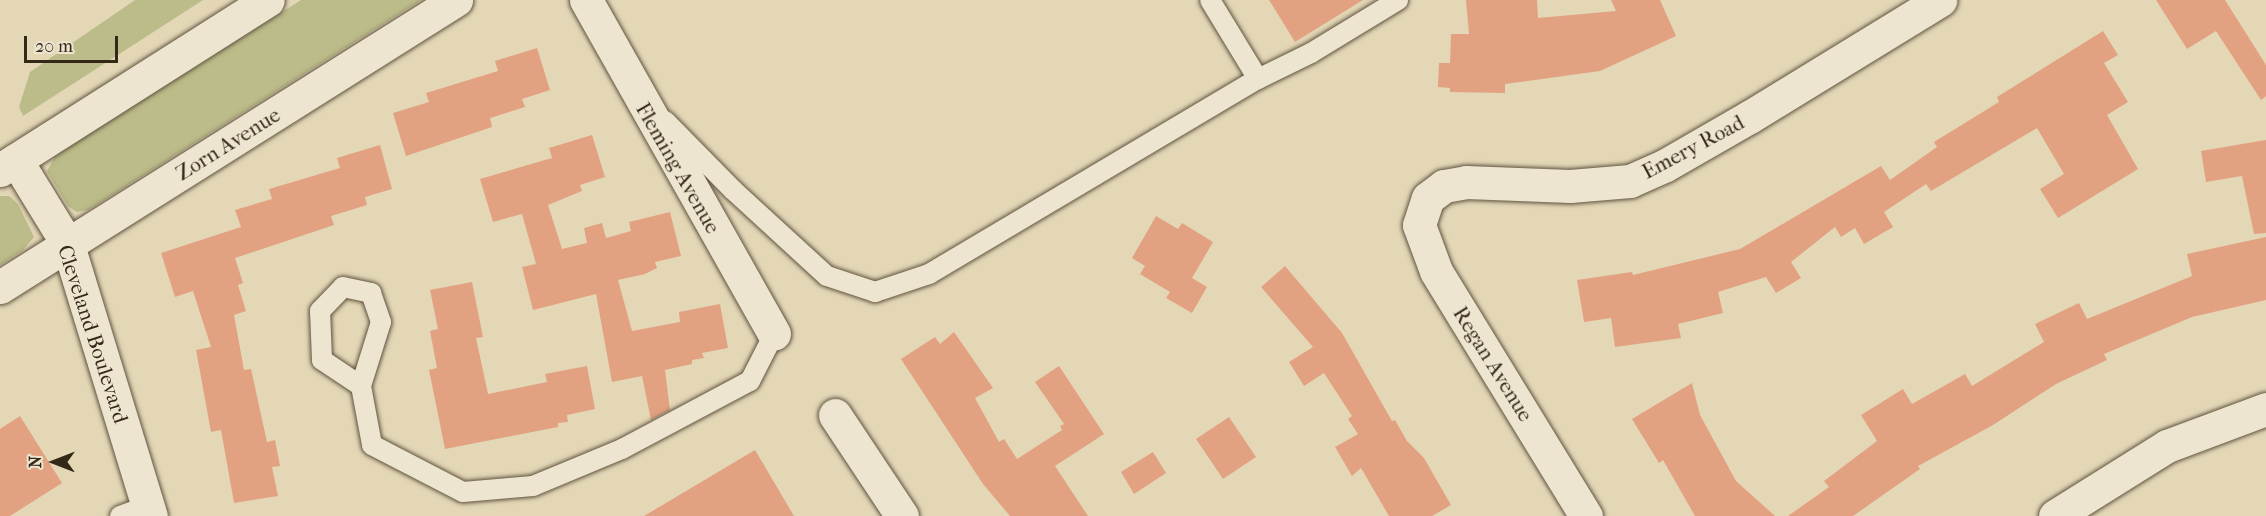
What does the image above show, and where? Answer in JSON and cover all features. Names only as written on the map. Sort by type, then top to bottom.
[{"type":"street","points":[[8,165],[268,0]]},
{"type":"street","name":"Zorn Avenue","points":[[0,287],[456,0]]},
{"type":"street","name":"Fleming Avenue","points":[[585,0],[631,87],[774,334]]},
{"type":"street","name":"Emery Road","points":[[1423,206],[1444,186],[1466,182],[1570,186],[1630,181],[1664,166],[1742,121],[1940,0]]},
{"type":"street","name":"Cleveland Boulevard","points":[[8,165],[68,245],[139,513]]},
{"type":"street","name":"Regan Avenue","points":[[1423,206],[1419,225],[1423,243],[1436,271],[1586,516]]},
{"type":"street","points":[[2055,516],[2167,446],[2266,409]]},
{"type":"street","points":[[835,415],[902,516]]},
{"type":"lane","points":[[1210,0],[1258,79]]},
{"type":"lane","points":[[631,87],[733,190],[827,276],[875,292],[929,274],[1258,79],[1311,53],[1398,0]]},
{"type":"lane","points":[[361,386],[322,360],[320,311],[343,287],[371,293],[381,322],[361,386],[372,445],[464,492],[533,486],[622,449],[750,381],[774,334]]},
{"type":"green space","points":[[135,0],[203,0],[23,116],[19,107],[30,72]]},
{"type":"green space","points":[[301,0],[421,0],[88,210],[77,212],[68,206],[47,171],[57,153]]},
{"type":"green space","points":[[0,196],[9,196],[18,204],[34,237],[23,250],[0,265]]},
{"type":"building","points":[[1269,0],[1363,0],[1295,42]]},
{"type":"building","points":[[1466,0],[1537,0],[1538,18],[1616,11],[1611,0],[1660,0],[1676,36],[1600,71],[1505,84],[1505,93],[1450,92],[1450,88],[1438,87],[1439,63],[1450,63],[1451,34],[1469,34]]},
{"type":"building","points":[[2156,0],[2225,0],[2266,65],[2266,96],[2261,100],[2216,31],[2187,49]]},
{"type":"building","points":[[2103,31],[2118,55],[2104,63],[2128,102],[2107,115],[2138,169],[2058,218],[2040,189],[2064,174],[2037,128],[1931,191],[1926,184],[1884,212],[1893,227],[1864,244],[1855,228],[1841,237],[1835,227],[1791,262],[1801,278],[1776,293],[1766,277],[1718,292],[1723,313],[1678,324],[1681,338],[1615,347],[1611,318],[1584,322],[1577,280],[1632,272],[1633,275],[1740,249],[1881,166],[1890,180],[1937,147],[1934,142],[1999,102],[1997,97]]},
{"type":"building","points":[[537,48],[550,90],[522,99],[525,107],[490,118],[492,127],[406,156],[393,113],[429,102],[426,93],[498,71],[495,61]]},
{"type":"building","points":[[592,135],[605,177],[580,185],[582,191],[548,205],[562,249],[587,243],[584,228],[602,223],[606,238],[631,231],[629,222],[670,212],[681,256],[655,262],[657,268],[645,274],[618,280],[632,331],[680,322],[679,312],[720,304],[728,348],[702,353],[704,358],[692,360],[692,364],[665,370],[670,410],[651,420],[642,376],[612,382],[596,294],[533,310],[522,267],[536,264],[522,214],[493,222],[480,179],[552,158],[549,148]]},
{"type":"building","points":[[2266,140],[2266,233],[2254,234],[2242,176],[2206,182],[2201,151]]},
{"type":"building","points":[[380,145],[392,189],[365,197],[367,205],[331,216],[334,225],[235,258],[243,283],[238,285],[246,311],[234,315],[244,370],[251,369],[267,442],[275,440],[280,466],[272,467],[278,496],[234,503],[221,430],[211,432],[196,350],[211,347],[193,291],[175,297],[161,253],[241,227],[235,210],[272,199],[269,189],[340,168],[337,158]]},
{"type":"building","points":[[1156,216],[1178,229],[1182,223],[1213,242],[1192,278],[1207,287],[1192,313],[1166,298],[1170,292],[1140,274],[1145,266],[1132,258]]},
{"type":"building","points":[[2266,237],[2266,300],[2192,317],[2104,354],[2107,360],[2056,384],[1993,425],[1918,466],[1920,469],[1853,516],[1788,516],[1829,487],[1824,481],[1877,441],[1861,415],[1903,389],[1912,404],[1965,374],[1972,386],[2044,342],[2035,324],[2079,303],[2087,319],[2192,276],[2187,254]]},
{"type":"building","points":[[1285,266],[1342,333],[1392,421],[1395,420],[1407,441],[1424,458],[1451,505],[1432,516],[1389,516],[1361,468],[1352,476],[1335,447],[1358,434],[1348,419],[1352,416],[1324,373],[1304,386],[1289,362],[1313,347],[1261,287]]},
{"type":"building","points":[[472,282],[483,337],[476,338],[488,394],[547,382],[545,374],[587,366],[595,409],[567,415],[568,422],[558,423],[558,427],[445,449],[429,370],[437,368],[430,331],[438,329],[430,290]]},
{"type":"building","points":[[954,332],[993,388],[975,398],[999,442],[1004,439],[1017,459],[1062,430],[1060,426],[1064,424],[1035,382],[1059,366],[1104,434],[1055,466],[1088,516],[1010,516],[983,484],[901,359],[935,337],[940,344]]},
{"type":"building","points":[[1692,383],[1700,415],[1736,481],[1775,516],[1695,516],[1663,460],[1659,463],[1632,419]]},
{"type":"building","points":[[20,416],[62,483],[10,516],[0,516],[0,429]]},
{"type":"building","points":[[1229,417],[1256,457],[1223,479],[1196,439]]},
{"type":"building","points":[[755,450],[794,516],[644,516]]},
{"type":"building","points":[[1153,452],[1166,473],[1134,494],[1121,472]]}]
